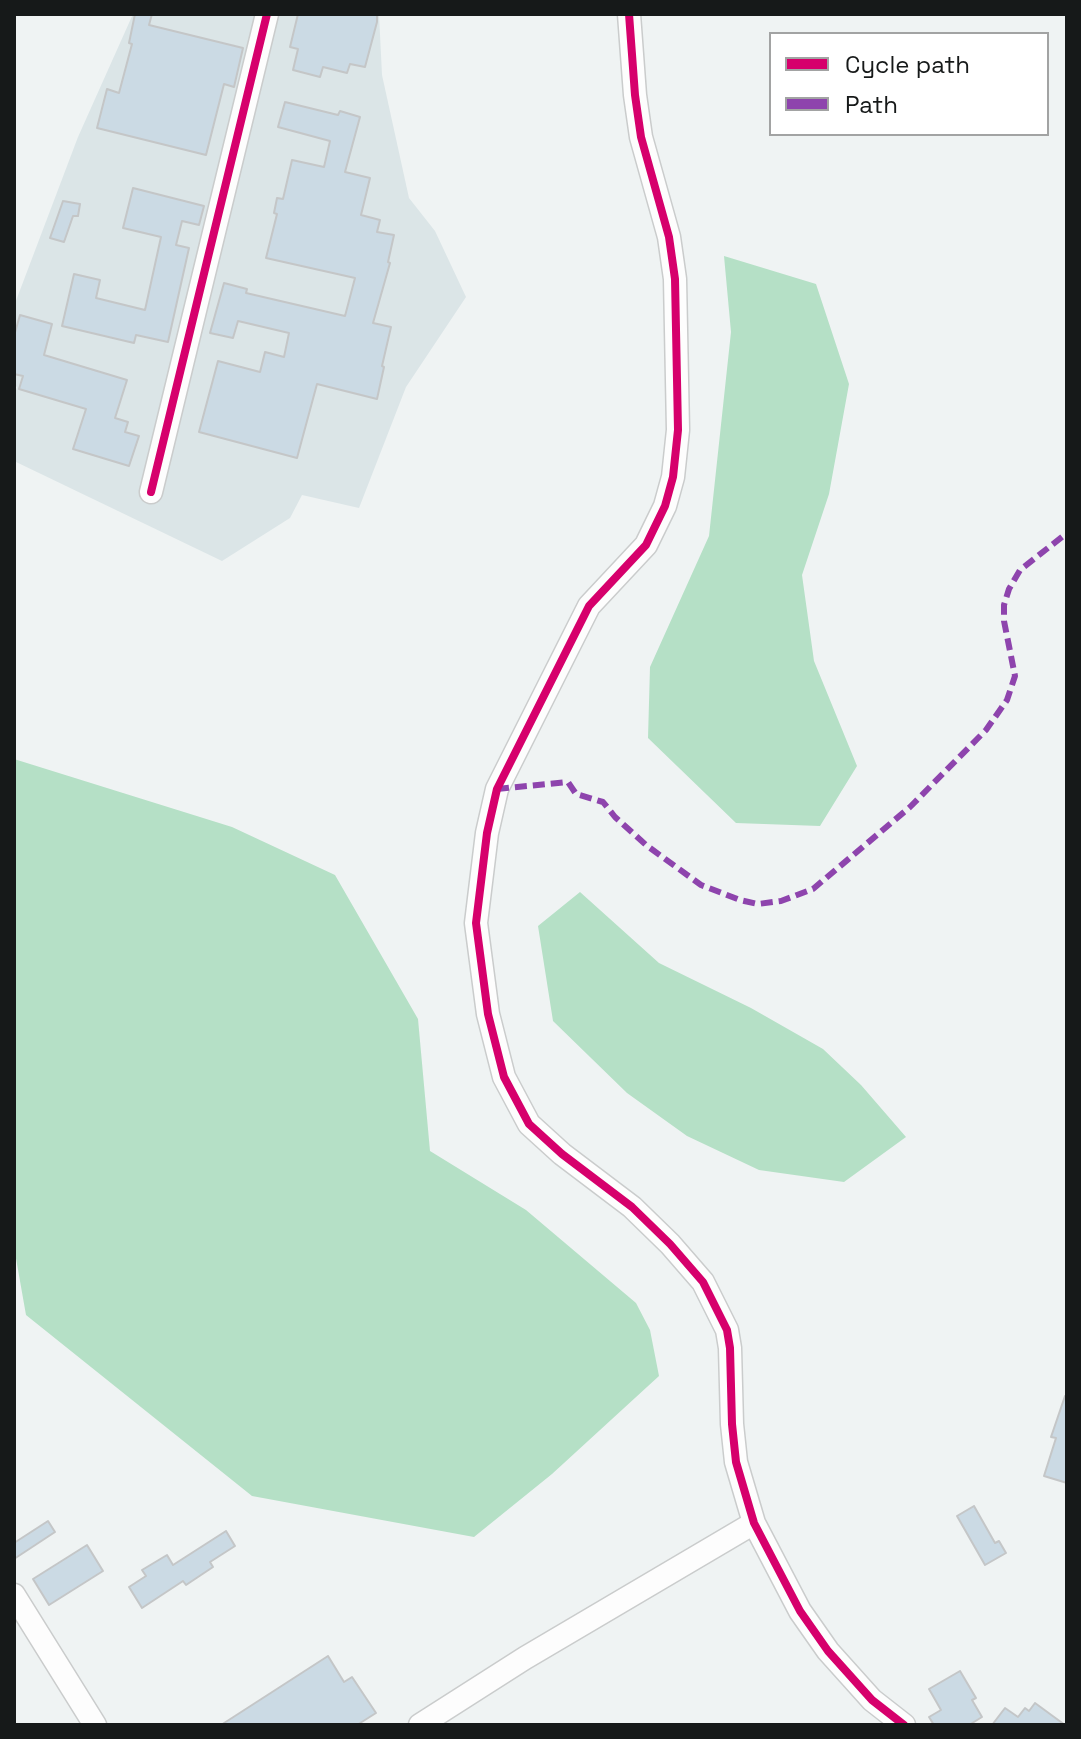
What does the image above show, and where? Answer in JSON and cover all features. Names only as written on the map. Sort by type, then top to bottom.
[{"type":"street","points":[[151,492],[267,14]]},
{"type":"street","points":[[629,14],[641,137],[669,237],[675,279],[678,430],[673,477],[665,506],[646,545],[589,606],[497,789],[487,833],[476,923],[488,1014],[504,1077],[529,1124],[562,1154],[632,1207],[703,1282],[727,1330],[736,1462],[754,1523],[800,1611],[828,1651],[872,1700],[904,1725]]},
{"type":"street","points":[[420,1725],[525,1658],[754,1523]]},
{"type":"street","points":[[14,1595],[95,1725]]},
{"type":"shaded area","points":[[133,14],[379,14],[382,75],[409,198],[435,231],[466,297],[406,387],[359,508],[302,495],[290,518],[222,561],[14,461],[14,396],[17,387],[14,385],[14,306],[78,137]]},
{"type":"green space","points":[[724,256],[816,284],[849,384],[829,494],[802,575],[814,661],[857,766],[820,826],[736,823],[648,738],[650,667],[709,536],[731,332]]},
{"type":"green space","points":[[14,759],[232,827],[335,875],[418,1019],[430,1151],[526,1210],[636,1303],[650,1330],[659,1376],[552,1474],[474,1537],[252,1496],[26,1315],[14,1247]]},
{"type":"green space","points":[[580,892],[659,963],[751,1008],[823,1049],[861,1085],[906,1137],[844,1182],[759,1170],[687,1136],[627,1093],[553,1021],[538,926]]},
{"type":"building","points":[[135,14],[152,14],[149,25],[243,48],[234,87],[224,84],[206,155],[97,128],[107,89],[119,93],[132,44],[129,43]]},
{"type":"building","points":[[298,14],[377,14],[365,67],[350,64],[347,73],[323,67],[320,77],[293,70],[298,49],[290,47]]},
{"type":"building","points":[[285,102],[360,117],[345,172],[370,178],[361,215],[380,220],[377,232],[394,235],[390,263],[373,323],[391,327],[377,399],[317,384],[297,458],[199,432],[218,361],[260,372],[265,352],[284,357],[289,333],[238,321],[233,338],[210,333],[224,283],[247,289],[246,293],[345,316],[355,278],[266,258],[277,214],[274,213],[277,198],[283,199],[292,160],[324,167],[330,141],[278,127]]},
{"type":"building","points":[[133,188],[204,206],[199,225],[182,221],[176,245],[189,248],[168,342],[136,335],[134,343],[62,326],[74,274],[100,280],[96,298],[145,310],[161,237],[123,228]]},
{"type":"building","points":[[63,201],[80,204],[78,216],[73,216],[64,242],[50,238]]},
{"type":"building","points":[[20,315],[52,324],[44,355],[127,380],[115,418],[128,422],[125,432],[139,436],[129,466],[73,449],[86,409],[19,389],[23,376],[14,374],[14,336]]},
{"type":"building","points":[[1065,1396],[1067,1483],[1044,1476],[1056,1438],[1051,1437]]},
{"type":"building","points":[[974,1506],[995,1543],[999,1541],[1006,1553],[985,1565],[957,1516]]},
{"type":"building","points":[[48,1521],[55,1532],[14,1559],[14,1543]]},
{"type":"building","points":[[226,1531],[235,1546],[210,1562],[213,1567],[186,1585],[183,1581],[142,1608],[129,1587],[146,1576],[142,1570],[167,1555],[173,1565]]},
{"type":"building","points":[[87,1545],[103,1571],[49,1605],[33,1579]]},
{"type":"building","points":[[328,1656],[344,1682],[352,1677],[376,1713],[357,1725],[221,1725]]},
{"type":"building","points":[[960,1671],[976,1698],[972,1700],[982,1717],[969,1725],[934,1725],[929,1717],[941,1710],[929,1689]]},
{"type":"building","points":[[1035,1703],[1065,1725],[992,1725],[1005,1708],[1018,1717],[1025,1708],[1029,1711]]},
{"type":"marked path","points":[[497,789],[568,782],[576,794],[603,802],[646,845],[701,885],[740,900],[758,904],[781,901],[813,889],[910,807],[986,730],[1007,700],[1015,676],[1004,621],[1004,605],[1009,589],[1020,570],[1067,533]]},
{"type":"cycle path","points":[[151,492],[267,14]]},
{"type":"cycle path","points":[[629,14],[641,137],[669,237],[675,279],[678,430],[673,477],[665,506],[646,545],[589,606],[497,789],[487,833],[476,923],[488,1014],[504,1077],[529,1124],[562,1154],[632,1207],[703,1282],[727,1330],[736,1462],[754,1523],[800,1611],[828,1651],[872,1700],[904,1725]]}]
